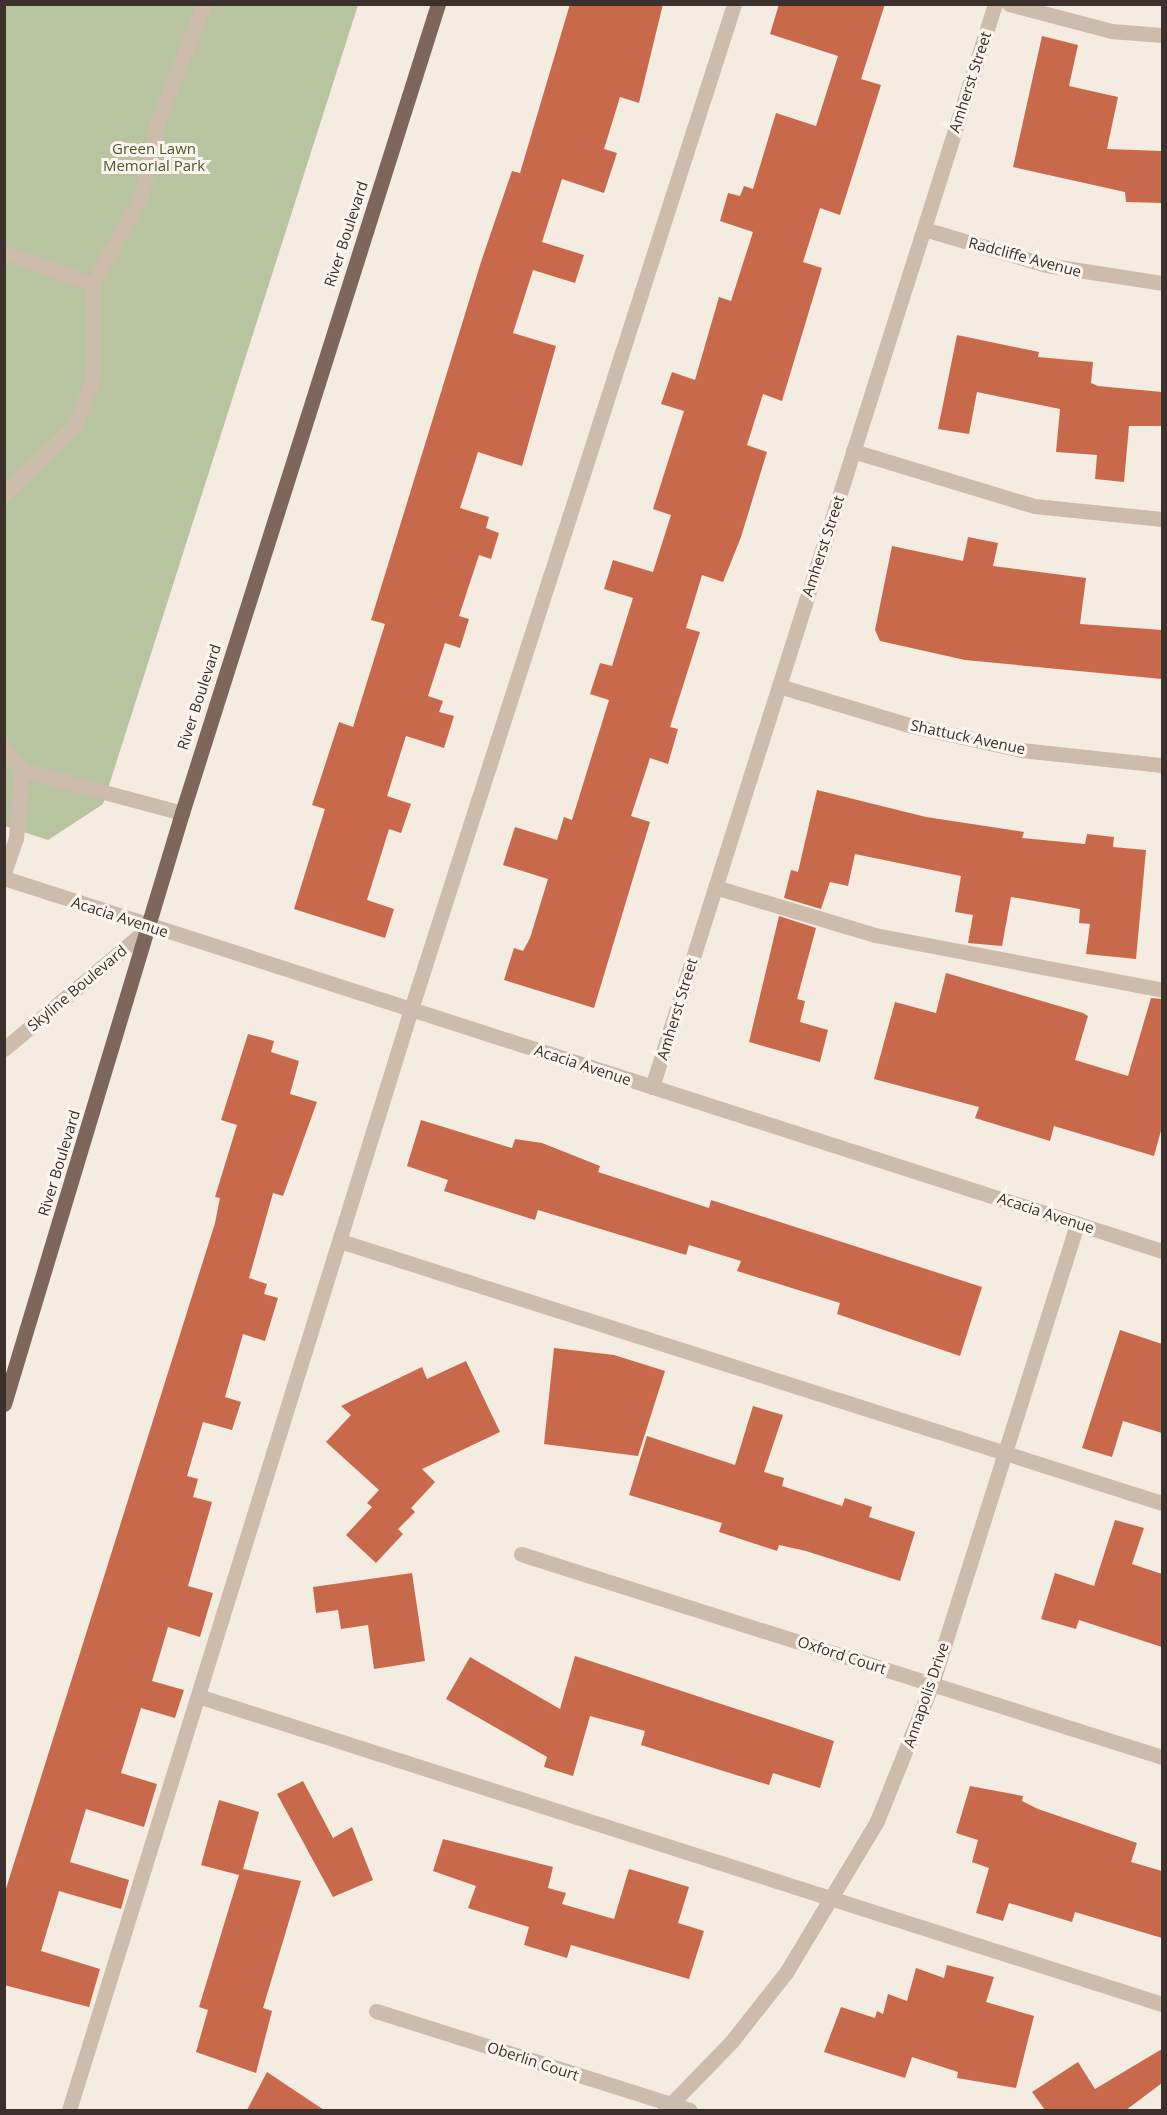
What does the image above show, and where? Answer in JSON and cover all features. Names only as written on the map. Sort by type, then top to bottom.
[{"type":"main road","name":"River Boulevard","points":[[4,1404],[150,927],[182,813],[438,4]]},
{"type":"street","points":[[4,494],[75,425],[93,379],[93,284],[141,196],[158,121],[204,4]]},
{"type":"street","points":[[69,2110],[411,1009],[734,4]]},
{"type":"street","name":"Amherst Street","points":[[652,1087],[995,4]]},
{"type":"street","points":[[1009,4],[1111,31],[1162,35]]},
{"type":"street","name":"Radcliffe Avenue","points":[[924,229],[1046,265],[1162,283]]},
{"type":"street","points":[[4,252],[93,284]]},
{"type":"street","points":[[853,451],[1034,506],[1162,519]]},
{"type":"street","name":"Shattuck Avenue","points":[[779,686],[912,726],[1021,750],[1162,765]]},
{"type":"street","points":[[4,748],[22,770],[182,813]]},
{"type":"street","points":[[4,873],[16,838],[22,770]]},
{"type":"street","name":"Acacia Avenue","points":[[4,878],[150,927],[1162,1251]]},
{"type":"street","points":[[715,887],[875,935],[1162,990]]},
{"type":"street","name":"Skyline Boulevard","points":[[4,1049],[150,927]]},
{"type":"street","name":"Annapolis Drive","points":[[668,2108],[732,2041],[835,1898],[877,1821],[932,1684],[1077,1223]]},
{"type":"street","points":[[340,1241],[1162,1503]]},
{"type":"street","name":"Oxford Court","points":[[521,1554],[1162,1756]]},
{"type":"street","points":[[198,1696],[1162,2004]]},
{"type":"street","name":"Oberlin Court","points":[[376,2011],[668,2108],[690,2110]]},
{"type":"green space","name":"Green Lawn Memorial Park","points":[[5,5],[358,5],[103,804],[48,840],[5,826]]},
{"type":"building","points":[[570,4],[663,4],[639,103],[620,97],[604,149],[617,153],[604,193],[562,179],[542,242],[584,255],[575,283],[533,270],[513,333],[556,346],[522,466],[478,452],[460,508],[489,517],[486,528],[499,533],[491,559],[479,555],[459,616],[469,619],[460,648],[445,643],[428,696],[443,701],[439,712],[454,716],[444,748],[406,736],[387,796],[411,804],[401,833],[389,829],[367,900],[394,909],[385,938],[294,909],[325,809],[312,805],[339,722],[353,727],[385,624],[371,620],[481,262],[512,171],[520,173]]},
{"type":"building","points":[[779,4],[885,4],[861,79],[881,85],[840,215],[820,208],[803,262],[822,268],[782,401],[763,394],[747,445],[767,452],[741,537],[723,582],[702,575],[686,628],[700,632],[670,727],[678,729],[668,764],[650,758],[631,816],[650,822],[594,1008],[504,980],[514,948],[523,951],[530,938],[548,879],[503,865],[515,827],[557,840],[564,817],[572,820],[609,700],[590,694],[600,663],[612,666],[633,598],[604,589],[613,560],[653,572],[671,515],[653,509],[684,411],[661,404],[672,372],[695,380],[719,297],[731,301],[753,232],[720,221],[728,193],[740,196],[744,186],[753,189],[776,113],[816,126],[838,56],[770,34]]},
{"type":"building","points":[[1042,36],[1078,45],[1069,86],[1118,97],[1107,149],[1162,151],[1162,203],[1126,202],[1125,192],[1013,167]]},
{"type":"building","points":[[957,335],[1039,352],[1038,357],[1093,362],[1091,383],[1098,386],[1162,392],[1162,426],[1129,426],[1124,482],[1095,479],[1097,455],[1056,452],[1060,409],[977,392],[969,434],[938,429]]},
{"type":"building","points":[[968,537],[998,543],[993,566],[1086,578],[1080,624],[1162,630],[1162,679],[965,660],[880,641],[875,630],[892,546],[963,561]]},
{"type":"building","points":[[817,790],[926,817],[1024,832],[1022,838],[1085,844],[1087,834],[1114,837],[1113,847],[1146,850],[1136,959],[1086,954],[1090,924],[1079,923],[1080,909],[1011,897],[1002,946],[968,943],[973,915],[955,912],[961,876],[855,854],[848,886],[830,882],[821,909],[784,898],[791,870],[798,872]]},
{"type":"building","points":[[779,916],[816,928],[797,999],[805,1001],[800,1022],[828,1030],[820,1062],[749,1042]]},
{"type":"building","points":[[946,973],[1083,1013],[1088,1016],[1075,1060],[1128,1076],[1151,998],[1162,999],[1162,1127],[1154,1156],[1054,1126],[1050,1141],[975,1118],[979,1107],[874,1079],[895,1002],[936,1013]]},
{"type":"building","points":[[248,1034],[274,1041],[271,1052],[299,1061],[290,1094],[317,1102],[283,1196],[273,1193],[249,1278],[267,1284],[264,1294],[278,1298],[265,1341],[243,1334],[225,1397],[241,1402],[232,1430],[203,1422],[187,1476],[198,1479],[193,1497],[212,1502],[188,1586],[213,1593],[200,1637],[168,1627],[152,1681],[184,1690],[175,1718],[141,1708],[121,1773],[157,1784],[144,1827],[86,1809],[70,1862],[129,1880],[121,1909],[59,1891],[41,1951],[100,1969],[89,2007],[4,1985],[4,1895],[215,1223],[220,1198],[215,1197],[237,1125],[221,1120]]},
{"type":"building","points":[[421,1120],[512,1148],[515,1139],[542,1143],[600,1166],[598,1172],[709,1208],[711,1200],[982,1287],[960,1356],[837,1314],[840,1303],[737,1271],[741,1261],[689,1245],[686,1255],[538,1210],[535,1220],[444,1191],[448,1180],[407,1166]]},
{"type":"building","points":[[1120,1330],[1162,1344],[1162,1433],[1123,1421],[1112,1457],[1082,1448]]},
{"type":"building","points":[[554,1348],[614,1355],[665,1371],[638,1456],[544,1444]]},
{"type":"building","points":[[466,1361],[500,1432],[422,1469],[435,1482],[411,1508],[415,1512],[398,1529],[403,1534],[376,1563],[346,1535],[372,1507],[367,1503],[379,1490],[326,1442],[351,1415],[341,1406],[422,1367],[427,1379]]},
{"type":"building","points":[[753,1406],[783,1415],[764,1472],[784,1478],[782,1486],[842,1506],[845,1498],[872,1507],[869,1517],[915,1532],[900,1581],[806,1551],[779,1545],[777,1551],[719,1532],[722,1523],[629,1495],[647,1436],[735,1465]]},
{"type":"building","points":[[1115,1520],[1144,1528],[1132,1564],[1162,1574],[1162,1647],[1079,1620],[1076,1629],[1041,1619],[1055,1573],[1094,1586]]},
{"type":"building","points":[[412,1573],[425,1661],[374,1669],[368,1625],[341,1629],[338,1610],[316,1613],[313,1587]]},
{"type":"building","points":[[575,1656],[834,1741],[820,1788],[773,1773],[769,1785],[733,1774],[641,1745],[645,1731],[590,1716],[573,1776],[544,1767],[547,1757],[446,1699],[470,1657],[560,1709]]},
{"type":"building","points":[[303,1781],[333,1838],[352,1827],[373,1880],[333,1897],[277,1794]]},
{"type":"building","points":[[970,1786],[1023,1796],[1022,1801],[1038,1809],[1137,1843],[1131,1862],[1162,1871],[1162,1938],[1075,1912],[1072,1922],[1009,1903],[1003,1921],[976,1913],[989,1868],[972,1862],[978,1840],[956,1833]]},
{"type":"building","points":[[219,1800],[259,1812],[243,1869],[301,1881],[263,2008],[272,2011],[256,2073],[196,2052],[208,2010],[199,2007],[239,1875],[201,1865]]},
{"type":"building","points":[[443,1839],[553,1867],[548,1888],[566,1893],[562,1904],[614,1919],[629,1869],[689,1887],[678,1923],[704,1931],[689,1979],[571,1945],[567,1958],[524,1945],[529,1927],[468,1908],[476,1886],[433,1871]]},
{"type":"building","points":[[947,1965],[994,1977],[986,2002],[1034,2016],[1016,2088],[957,2078],[958,2072],[912,2057],[905,2078],[824,2052],[841,2007],[875,2018],[877,2011],[883,2014],[888,1994],[907,2001],[916,1968],[944,1978]]},
{"type":"building","points":[[1162,2049],[1162,2083],[1126,2110],[1045,2110],[1032,2092],[1078,2062],[1095,2089]]},
{"type":"building","points":[[267,2072],[324,2110],[247,2110]]}]
